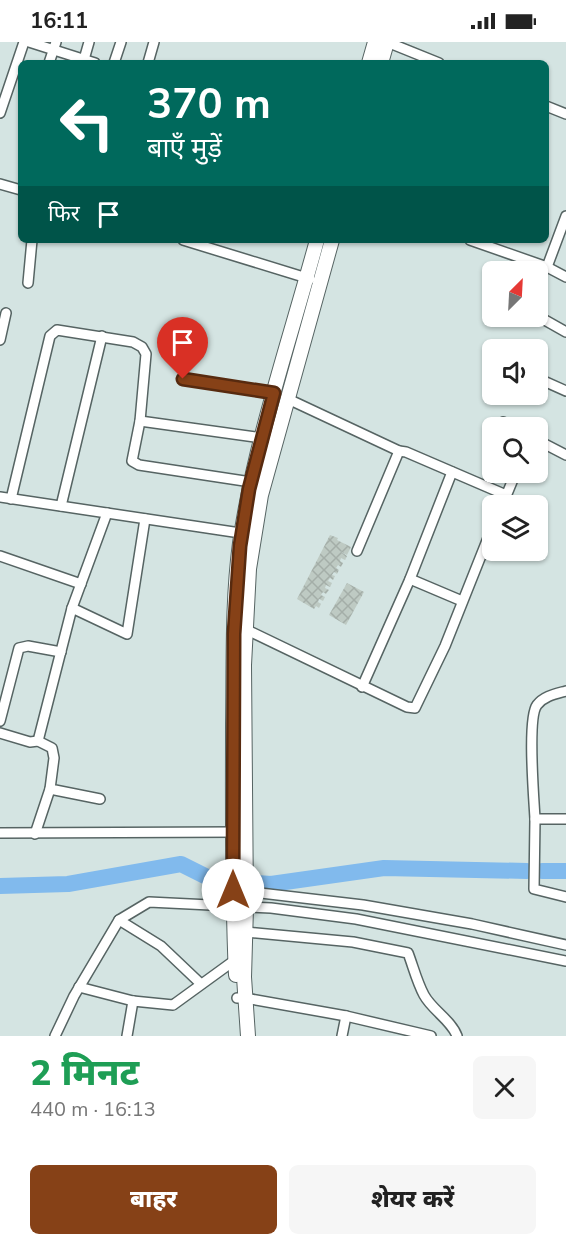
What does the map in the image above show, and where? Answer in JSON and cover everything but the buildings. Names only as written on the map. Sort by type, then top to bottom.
[{"type":"main road","points":[[370,60],[375,42]]},
{"type":"main road","points":[[382,60],[387,42]]},
{"type":"main road","points":[[239,832],[249,569],[248,534],[288,399],[314,280],[317,243]]},
{"type":"main road","points":[[248,1036],[236,960],[240,907],[234,634],[248,534],[251,482],[274,393],[314,280],[331,243]]},
{"type":"main road","points":[[239,1036],[246,932],[240,907]]},
{"type":"street","points":[[0,112],[24,42]]},
{"type":"street","points":[[29,42],[54,46],[82,60]]},
{"type":"street","points":[[84,60],[89,42]]},
{"type":"street","points":[[115,60],[121,42]]},
{"type":"street","points":[[149,60],[154,42]]},
{"type":"street","points":[[387,42],[432,60]]},
{"type":"street","points":[[549,107],[566,114]]},
{"type":"street","points":[[0,184],[18,189]]},
{"type":"street","points":[[548,264],[566,216]]},
{"type":"street","points":[[28,283],[32,243]]},
{"type":"street","points":[[193,243],[314,280]]},
{"type":"street","points":[[479,243],[530,261]]},
{"type":"street","points":[[548,268],[566,277]]},
{"type":"street","points":[[0,340],[6,313]]},
{"type":"street","points":[[548,323],[566,332]]},
{"type":"street","points":[[11,499],[50,336],[57,330],[133,342],[142,347],[146,354],[140,421],[132,461],[139,465],[251,482]]},
{"type":"street","points":[[62,506],[102,336]]},
{"type":"street","points":[[183,379],[274,393]]},
{"type":"street","points":[[548,383],[566,391]]},
{"type":"street","points":[[288,399],[399,451],[506,495],[511,483]]},
{"type":"street","points":[[140,421],[262,438]]},
{"type":"street","points":[[548,446],[566,455]]},
{"type":"street","points":[[357,551],[399,451]]},
{"type":"street","points":[[362,687],[410,579],[452,472]]},
{"type":"street","points":[[0,497],[248,534]]},
{"type":"street","points":[[38,741],[72,608],[106,513]]},
{"type":"street","points":[[72,608],[127,634],[145,519]]},
{"type":"street","points":[[245,629],[362,687],[407,707],[415,708],[445,646],[482,552]]},
{"type":"street","points":[[0,556],[81,584]]},
{"type":"street","points":[[410,579],[462,600]]},
{"type":"street","points":[[0,721],[19,648],[28,646],[61,652]]},
{"type":"street","points":[[566,691],[548,695],[535,707],[532,723],[535,819],[534,889],[566,897]]},
{"type":"street","points":[[0,733],[30,742],[38,741],[52,748],[50,789],[35,834]]},
{"type":"street","points":[[50,789],[100,799]]},
{"type":"street","points":[[535,819],[566,819]]},
{"type":"street","points":[[0,833],[239,832]]},
{"type":"street","points":[[239,890],[374,907],[471,924],[566,945]]},
{"type":"street","points":[[55,1036],[79,987],[119,920],[149,902],[240,907],[356,919],[566,961]]},
{"type":"street","points":[[119,920],[161,946],[201,984]]},
{"type":"street","points":[[246,932],[352,942],[408,953],[423,994],[454,1029],[457,1036]]},
{"type":"street","points":[[79,987],[133,1001],[173,1005],[236,960]]},
{"type":"street","points":[[241,998],[346,1016],[431,1036]]},
{"type":"street","points":[[127,1036],[133,1001]]},
{"type":"street","points":[[342,1036],[346,1016]]},
{"type":"waterway","points":[[0,886],[68,884],[181,864],[213,880],[271,884],[384,868],[527,871]]},
{"type":"waterway","points":[[542,871],[566,871]]},
{"type":"route","points":[[183,379],[274,393],[249,489],[240,546],[234,634],[233,890]]}]
